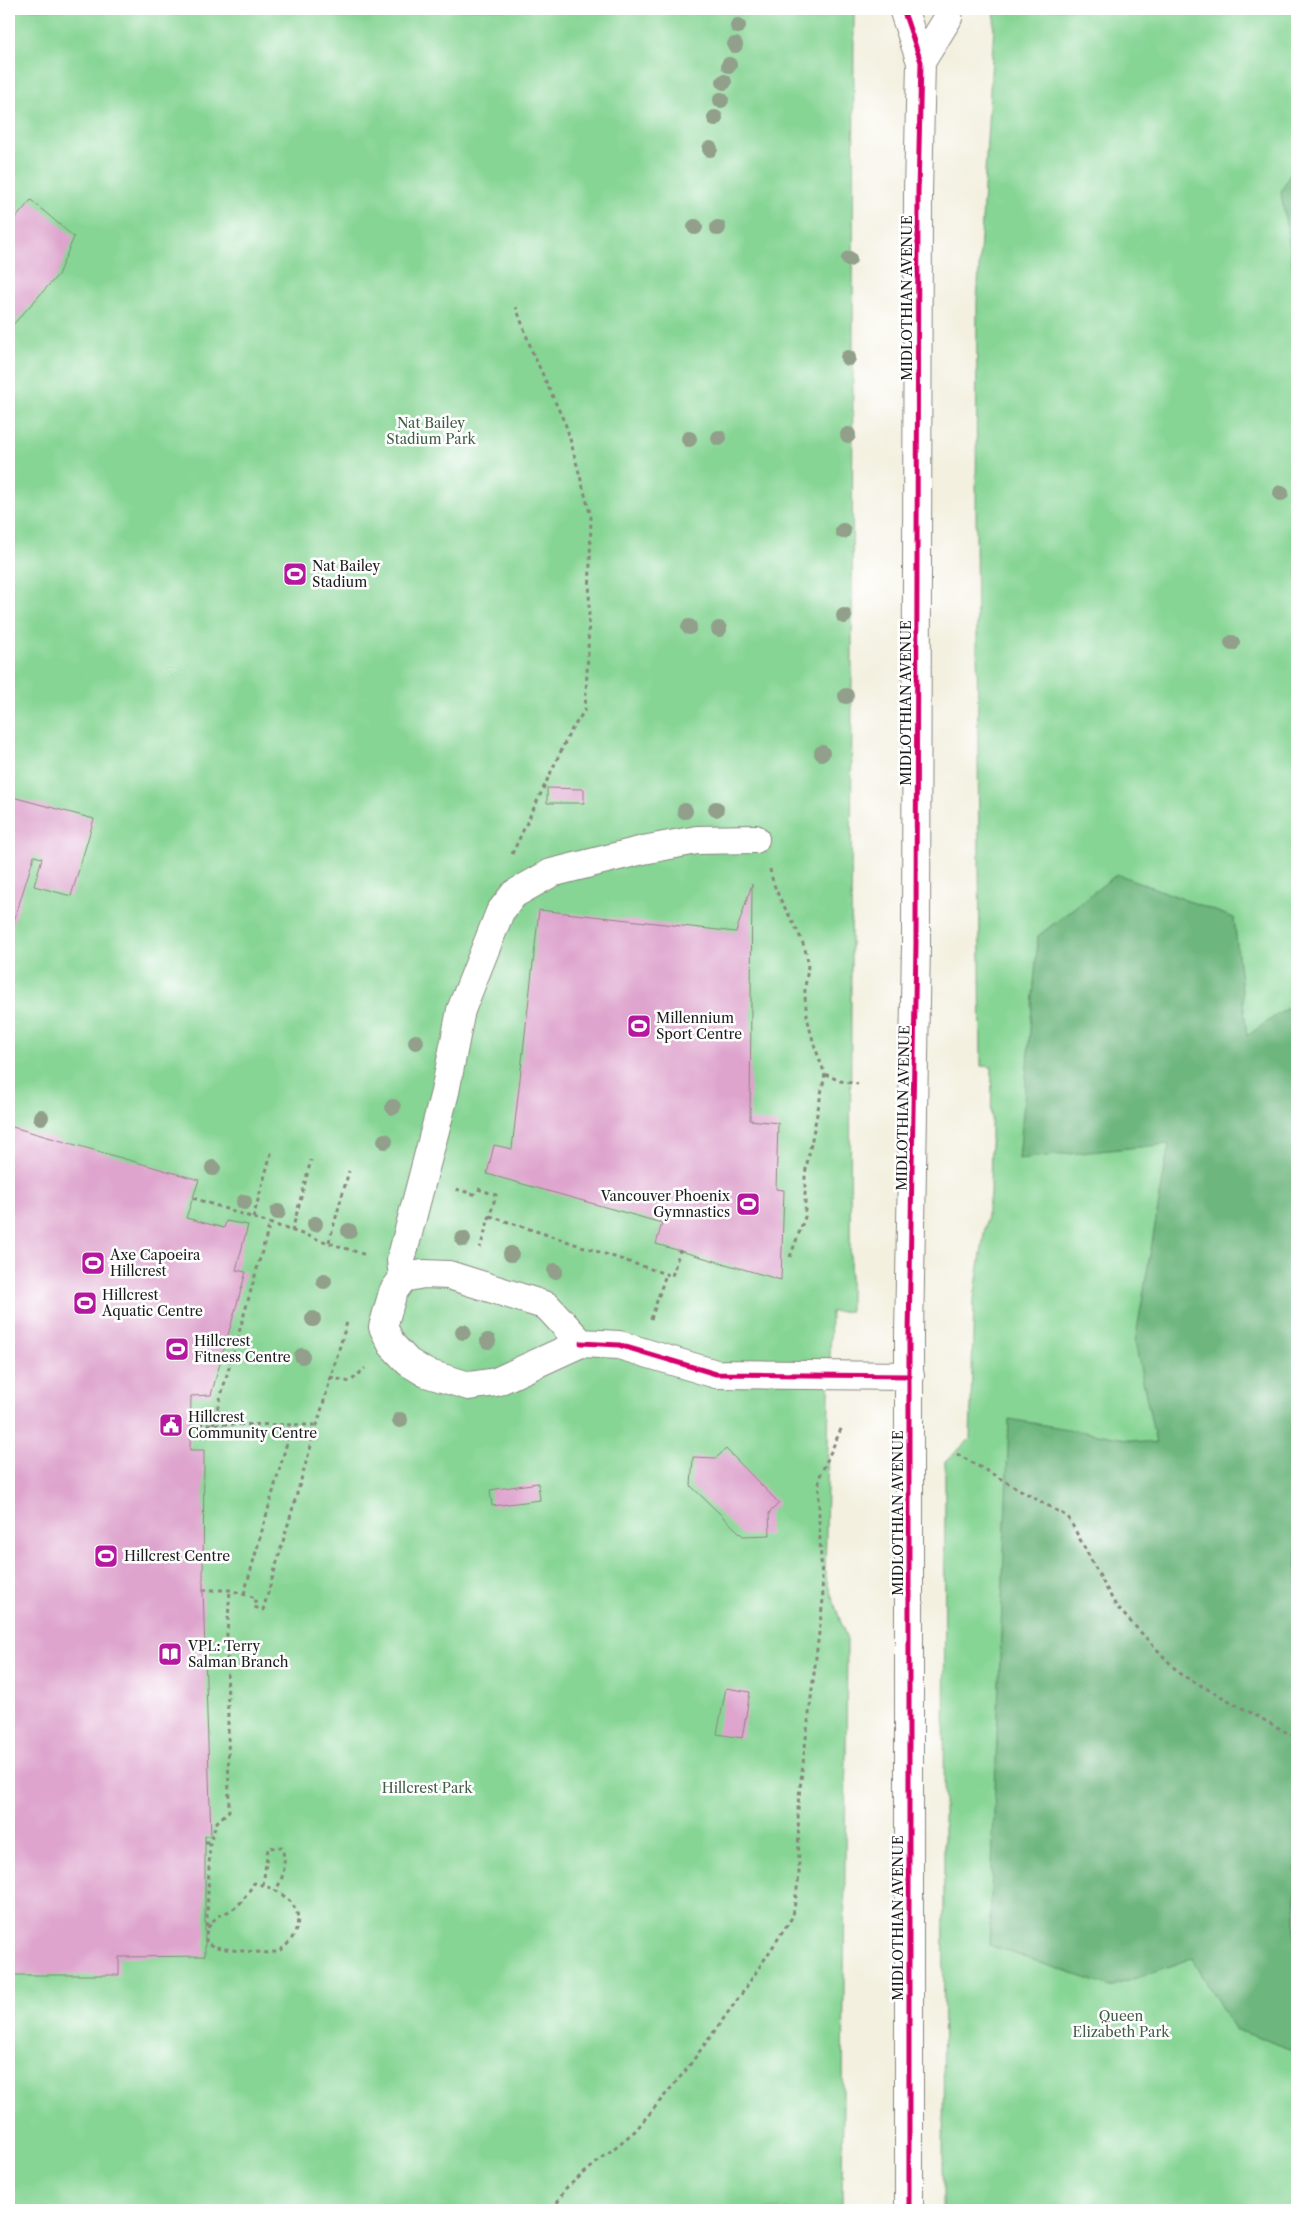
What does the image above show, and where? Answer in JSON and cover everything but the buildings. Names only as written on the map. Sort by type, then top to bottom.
[{"type":"street","name":"MIDLOTHIAN AVENUE","points":[[903,9],[921,62],[918,192],[916,945],[910,1376],[909,2210]]},
{"type":"street","points":[[921,62],[948,18],[949,9]]},
{"type":"street","points":[[755,838],[697,840],[644,850],[551,873],[514,894],[500,912],[462,1010],[445,1092],[402,1260],[403,1278],[394,1292],[383,1327],[392,1345],[408,1362],[426,1372],[469,1386],[496,1382],[581,1343],[619,1345],[716,1374],[910,1376]]},
{"type":"street","points":[[403,1278],[423,1274],[449,1275],[547,1306],[581,1343]]},
{"type":"path","points":[[511,856],[570,732],[585,710],[591,517],[567,428],[532,351],[516,307]]},
{"type":"path","points":[[770,868],[772,886],[795,925],[807,958],[805,995],[812,1043],[825,1074],[813,1139],[804,1174],[805,1217],[790,1257]]},
{"type":"path","points":[[825,1074],[840,1081],[858,1084]]},
{"type":"path","points":[[253,1218],[272,1150]]},
{"type":"path","points":[[292,1231],[311,1160]]},
{"type":"path","points":[[329,1243],[349,1171]]},
{"type":"path","points":[[478,1189],[496,1195],[478,1253]]},
{"type":"path","points":[[193,1198],[367,1256],[370,1247]]},
{"type":"path","points":[[490,1216],[672,1276],[680,1250]]},
{"type":"path","points":[[213,1424],[270,1223]]},
{"type":"path","points":[[650,1322],[666,1274]]},
{"type":"path","points":[[203,1590],[230,1590],[256,1598],[254,1608],[263,1610],[347,1321]]},
{"type":"path","points":[[191,1424],[316,1425]]},
{"type":"path","points":[[244,1594],[292,1425]]},
{"type":"path","points":[[553,2210],[566,2188],[635,2131],[686,2070],[743,1992],[793,1916],[799,1875],[798,1804],[824,1600],[819,1520],[819,1478],[842,1427]]},
{"type":"path","points":[[957,1454],[1068,1517],[1116,1606],[1180,1674],[1297,1738]]},
{"type":"path","points":[[208,1928],[219,1914],[235,1908],[254,1883],[276,1891],[292,1904],[297,1914],[296,1927],[291,1940],[283,1949],[275,1952],[213,1947],[206,1943],[210,1842],[218,1822],[229,1811],[227,1634],[230,1590]]},
{"type":"path","points":[[205,1842],[210,1842]]},
{"type":"path","points":[[263,1885],[268,1848],[282,1847],[285,1869],[276,1891]]},
{"type":"green space","points":[[9,9],[854,9],[850,1311],[831,1312],[825,1576],[847,1640],[842,2210],[9,2210]]},
{"type":"green space","name":"Queen Elizabeth Park","points":[[995,9],[1297,9],[1297,2210],[943,2210],[945,1462],[970,1439],[974,1299],[990,1195],[992,1067],[981,1066],[976,532],[977,302]]},
{"type":"green space","points":[[1297,159],[1297,280],[1293,270],[1281,192]]},
{"type":"green space","points":[[1117,874],[1234,918],[1247,1036],[1297,1001],[1296,2051],[1234,2029],[1192,1958],[1111,1987],[989,1945],[1009,1419],[1156,1444],[1135,1342],[1169,1144],[1019,1159],[1038,936]]},
{"type":"cycle path","points":[[903,9],[921,62],[918,192],[916,945],[909,1335],[909,2210]]},
{"type":"cycle path","points":[[581,1343],[619,1345],[716,1374],[910,1376]]},
{"type":"place","name":"Nat Bailey Stadium","points":[[295,574]]},
{"type":"place","name":"Millennium Sport Centre","points":[[639,1026]]},
{"type":"place","name":"Vancouver Phoenix Gymnastics","points":[[748,1204]]},
{"type":"place","name":"Axe Capoeira Hillcrest","points":[[93,1263]]},
{"type":"place","name":"Hillcrest Aquatic Centre","points":[[85,1303]]},
{"type":"place","name":"Hillcrest Fitness Centre","points":[[177,1349]]},
{"type":"place","name":"Hillcrest Community Centre","points":[[171,1425]]},
{"type":"place","name":"Hillcrest Centre","points":[[106,1556]]},
{"type":"place","name":"VPL: Terry Salman Branch","points":[[170,1654]]},
{"type":"park label","name":"Nat Bailey Stadium Park","points":[[431,432]]},
{"type":"park label","name":"Hillcrest Park","points":[[427,1788]]}]
